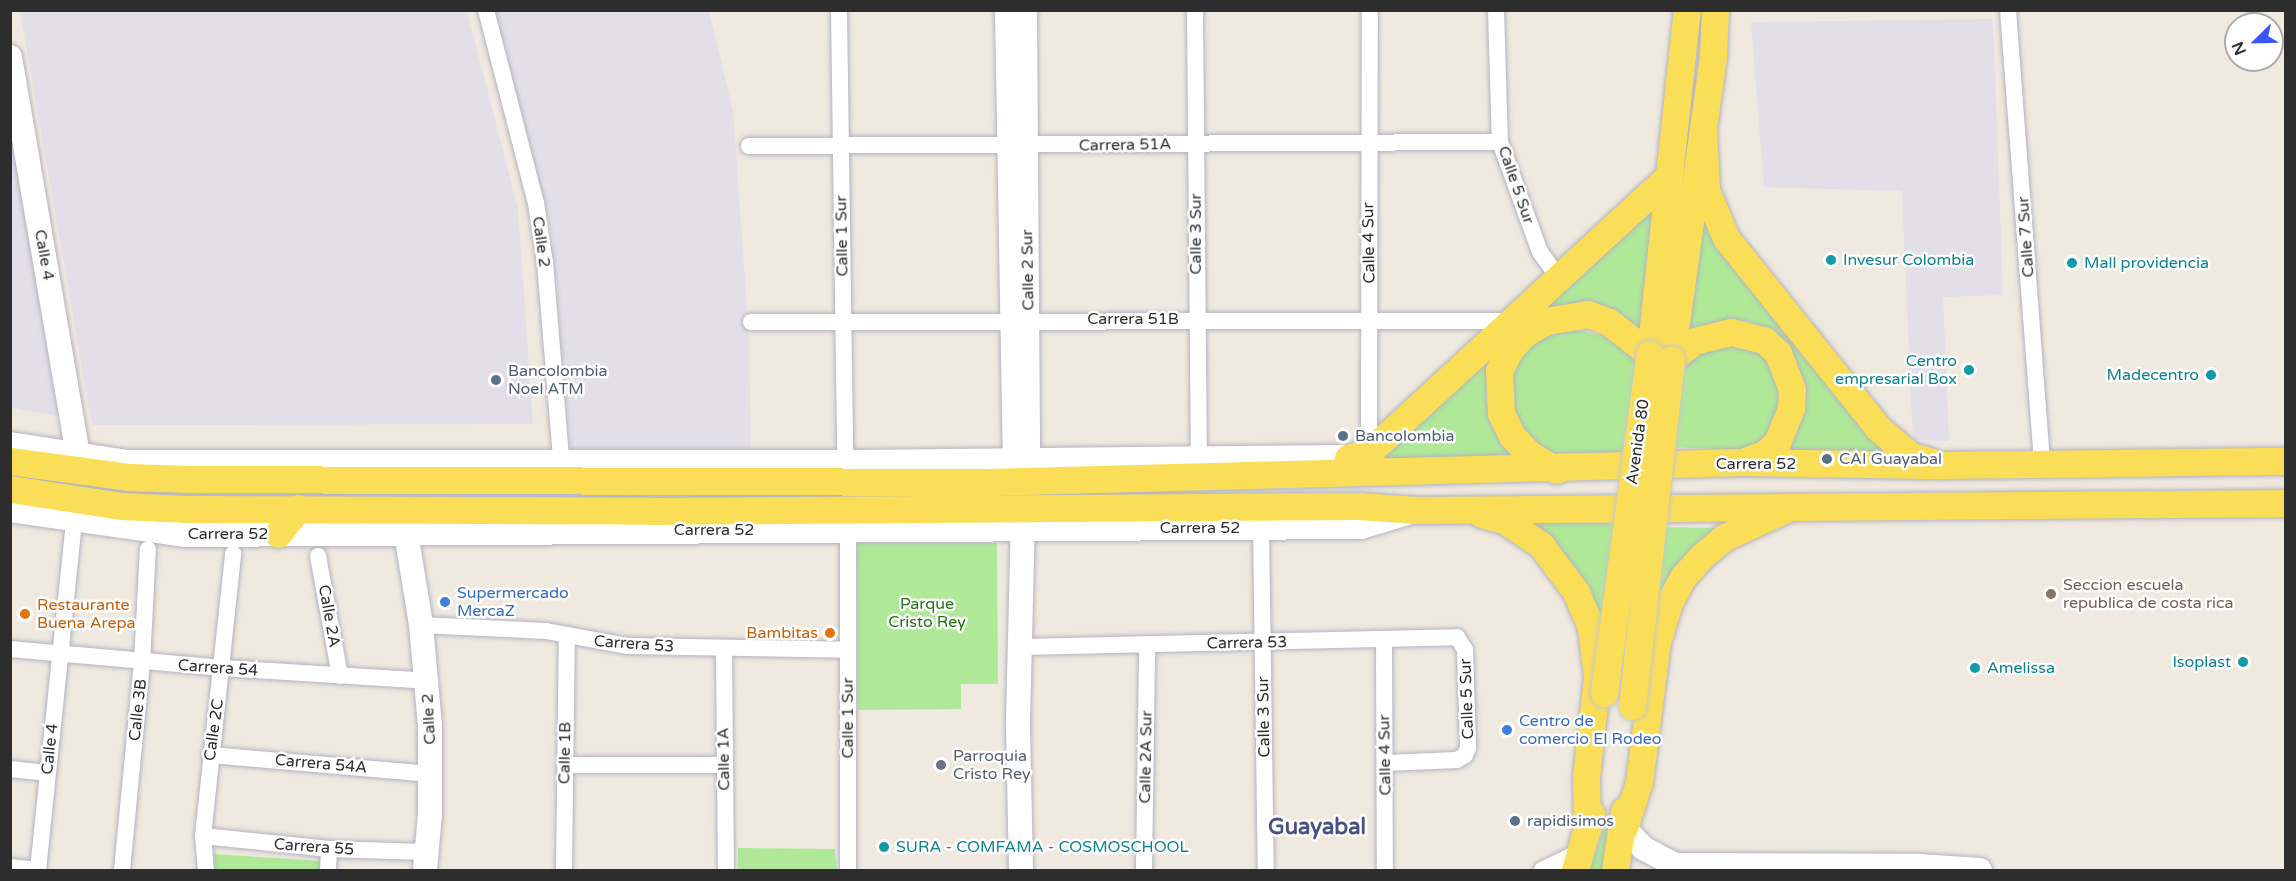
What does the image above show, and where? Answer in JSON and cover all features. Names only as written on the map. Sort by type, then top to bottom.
[{"type":"main road","name":"Avenida 80","points":[[1615,870],[1624,828],[1624,781],[1661,357],[1668,177],[1687,10]]},
{"type":"main road","name":"Avenida 80","points":[[1581,851],[1599,777],[1604,693],[1661,357],[1703,130],[1715,10]]},
{"type":"main road","points":[[1703,130],[1706,190],[1726,238],[1878,428],[1911,456],[1943,465]]},
{"type":"main road","points":[[1362,462],[1668,177]]},
{"type":"main road","points":[[1556,470],[1529,454],[1512,436],[1501,413],[1499,371],[1509,351],[1524,334],[1546,321],[1588,314],[1609,322],[1661,357],[1694,341],[1731,332],[1764,340],[1778,353],[1792,389],[1784,429],[1766,453],[1743,462]]},
{"type":"main road","name":"Carrera 52","points":[[10,489],[121,506],[298,508],[654,520],[1362,462],[1556,470],[1743,462],[1943,465],[2286,460]]},
{"type":"main road","name":"Carrera 52","points":[[10,461],[128,477],[311,471],[723,472],[1022,490],[1176,517],[1463,509],[1813,504],[1907,507],[2286,503]]},
{"type":"main road","points":[[1624,828],[1639,782],[1657,642],[1668,605],[1683,577],[1725,537],[1780,511],[1813,504]]},
{"type":"main road","points":[[278,534],[298,508]]},
{"type":"main road","points":[[1463,509],[1504,520],[1541,545],[1576,592],[1591,628],[1597,677],[1586,776],[1581,851]]},
{"type":"street","name":"Calle 2","points":[[486,10],[536,203],[545,263],[562,470]]},
{"type":"street","name":"Calle 1 Sur","points":[[838,10],[845,462]]},
{"type":"street","name":"Calle 2 Sur","points":[[1007,10],[1018,146]]},
{"type":"street","name":"Calle 2 Sur","points":[[1021,870],[1018,721],[1022,647],[1022,490],[1018,146],[1025,10]]},
{"type":"street","name":"Calle 3 Sur","points":[[1195,10],[1199,457]]},
{"type":"street","name":"Calle 4 Sur","points":[[1362,462],[1370,320],[1368,143],[1370,10]]},
{"type":"street","name":"Calle 5 Sur","points":[[1496,10],[1500,142],[1540,252],[1560,280]]},
{"type":"street","name":"Calle 7 Sur","points":[[2008,10],[2042,464]]},
{"type":"street","name":"Calle 4","points":[[10,57],[78,454]]},
{"type":"street","name":"Carrera 51A","points":[[749,146],[1500,142]]},
{"type":"street","name":"Carrera 51B","points":[[751,322],[1020,319],[1516,321]]},
{"type":"street","name":"Carrera 52","points":[[10,444],[128,462],[311,471]]},
{"type":"street","name":"Carrera 52","points":[[10,510],[186,535],[406,533],[654,520],[848,530],[1022,490],[1199,457],[1362,462]]},
{"type":"street","name":"Carrera 52","points":[[723,472],[845,462],[1022,490]]},
{"type":"street","name":"Carrera 52","points":[[1176,517],[1261,528],[1370,525],[1416,510]]},
{"type":"street","name":"Calle 4","points":[[38,870],[74,520]]},
{"type":"street","name":"Calle 3 Sur","points":[[1261,528],[1266,870]]},
{"type":"street","name":"Calle 1 Sur","points":[[848,530],[848,870]]},
{"type":"street","name":"Calle 2","points":[[406,533],[421,625],[427,681],[431,774],[425,861]]},
{"type":"street","name":"Calle 3B","points":[[122,870],[142,662],[148,549]]},
{"type":"street","name":"Calle 2C","points":[[206,870],[203,836],[210,755],[223,668],[233,554]]},
{"type":"street","name":"Calle 2A","points":[[318,556],[340,676]]},
{"type":"street","name":"Carrera 53","points":[[421,625],[567,635],[603,645],[848,650]]},
{"type":"street","name":"Calle 1B","points":[[564,870],[567,635]]},
{"type":"street","name":"Carrera 53","points":[[1022,647],[1457,637],[1466,650]]},
{"type":"street","name":"Calle 4 Sur","points":[[1384,640],[1385,870]]},
{"type":"street","name":"Calle 2A Sur","points":[[1144,870],[1147,644]]},
{"type":"street","name":"Calle 1A","points":[[724,648],[726,870]]},
{"type":"street","name":"Carrera 54","points":[[10,649],[142,662],[427,681]]},
{"type":"street","name":"Calle 5 Sur","points":[[1386,763],[1456,760],[1465,755],[1468,748],[1466,650]]},
{"type":"street","name":"Carrera 54A","points":[[210,755],[431,774]]},
{"type":"street","points":[[565,765],[724,765]]},
{"type":"street","points":[[10,769],[47,773]]},
{"type":"street","points":[[1624,828],[1667,868],[1919,866],[1980,870]]},
{"type":"street","name":"Carrera 55","points":[[203,836],[425,861]]},
{"type":"street","points":[[328,870],[329,849]]},
{"type":"street","points":[[1542,870],[1581,851]]},
{"type":"street","points":[[10,867],[38,870]]},
{"type":"shaded area","points":[[20,11],[467,11],[518,209],[533,424],[92,425]]},
{"type":"shaded area","points":[[496,11],[709,11],[733,111],[749,338],[751,452],[571,452],[552,233]]},
{"type":"shaded area","points":[[1993,19],[2003,295],[1943,297],[1949,441],[1913,440],[1902,191],[1764,187],[1751,22]]},
{"type":"shaded area","points":[[11,102],[68,418],[11,408]]},
{"type":"green space","points":[[1659,202],[1645,336],[1592,307],[1489,371],[1486,400],[1493,427],[1515,460],[1376,466],[1376,457]]},
{"type":"green space","points":[[1699,206],[1901,462],[1776,456],[1799,425],[1805,403],[1802,379],[1770,331],[1749,321],[1721,324],[1686,338]]},
{"type":"green space","points":[[1578,330],[1604,336],[1641,364],[1630,453],[1537,453],[1509,417],[1508,370],[1538,338]]},
{"type":"green space","points":[[1720,339],[1767,356],[1778,378],[1781,422],[1755,451],[1672,447],[1681,358]]},
{"type":"green space","points":[[1526,520],[1620,524],[1604,656]]},
{"type":"green space","points":[[1660,527],[1720,528],[1652,625]]},
{"type":"green space","name":"Parque Cristo Rey","points":[[857,543],[997,543],[998,684],[961,684],[961,709],[858,710]]},
{"type":"green space","points":[[1604,828],[1615,833],[1605,870],[1590,870]]},
{"type":"green space","points":[[738,848],[835,849],[837,870],[738,870]]},
{"type":"green space","points":[[213,854],[322,861],[322,870],[213,870]]},
{"type":"place","name":"Invesur Colombia","points":[[1831,260]]},
{"type":"place","name":"Mall providencia","points":[[2072,263]]},
{"type":"place","name":"Centro empresarial Box","points":[[1969,370]]},
{"type":"place","name":"Madecentro","points":[[2211,375]]},
{"type":"place","name":"Bancolombia Noel ATM","points":[[496,380]]},
{"type":"place","name":"Bancolombia","points":[[1343,436]]},
{"type":"place","name":"CAI Guayabal","points":[[1827,459]]},
{"type":"place","name":"Seccion escuela republica de costa rica","points":[[2051,594]]},
{"type":"place","name":"Supermercado MercaZ","points":[[445,602]]},
{"type":"place","name":"Restaurante Buena Arepa","points":[[25,614]]},
{"type":"place","name":"Bambitas","points":[[830,633]]},
{"type":"place","name":"Isoplast","points":[[2243,662]]},
{"type":"place","name":"Amelissa","points":[[1975,668]]},
{"type":"place","name":"Centro de comercio El Rodeo","points":[[1507,730]]},
{"type":"place","name":"Parroquia Cristo Rey","points":[[941,765]]},
{"type":"place","name":"rapidisimos","points":[[1515,821]]},
{"type":"place","name":"SURA - COMFAMA - COSMOSCHOOL","points":[[884,847]]},
{"type":"district","name":"Guayabal","points":[[1317,828]]}]
